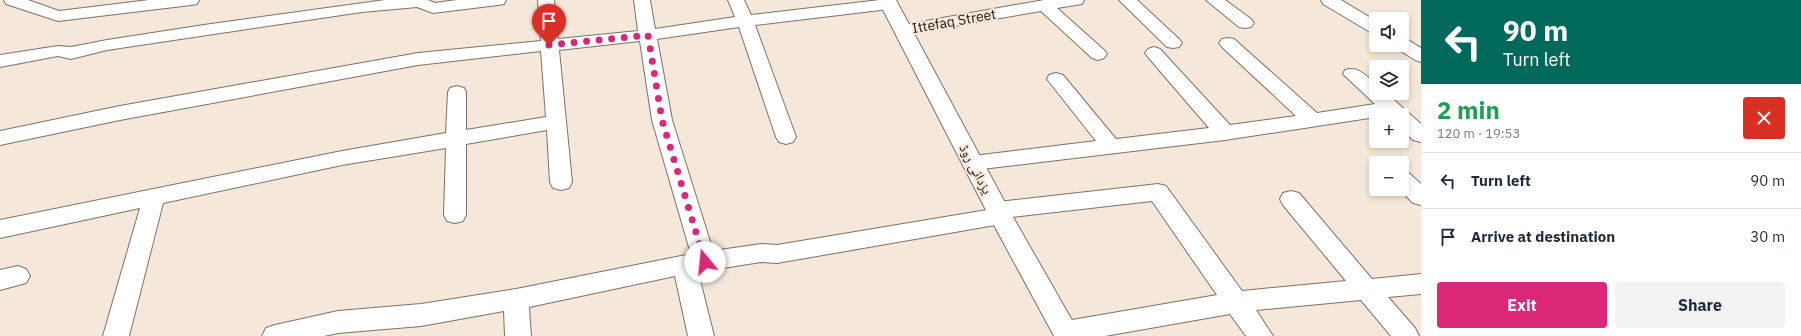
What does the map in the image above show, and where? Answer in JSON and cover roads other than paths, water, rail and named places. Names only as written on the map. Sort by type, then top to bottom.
[{"type":"street","points":[[12,0],[58,16],[191,0]]},
{"type":"street","points":[[0,61],[58,51],[71,52],[197,31],[355,8],[419,1],[433,8],[498,0]]},
{"type":"street","points":[[546,0],[561,182]]},
{"type":"street","points":[[642,0],[662,120],[695,264],[701,336]]},
{"type":"street","points":[[736,0],[745,21],[786,137]]},
{"type":"street","name":"Ittefaq Street","points":[[903,30],[1076,0]]},
{"type":"street","points":[[1127,0],[1173,43]]},
{"type":"street","points":[[1214,0],[1245,23]]},
{"type":"street","points":[[1329,0],[1369,24]]},
{"type":"street","points":[[0,138],[120,113],[410,61],[648,35],[888,2]]},
{"type":"street","name":"یزدانی روڈ","points":[[888,2],[999,213],[1067,334]]},
{"type":"street","points":[[1044,6],[1098,54]]},
{"type":"street","points":[[1228,42],[1313,120]]},
{"type":"street","points":[[1409,48],[1421,56]]},
{"type":"street","points":[[1154,53],[1225,134]]},
{"type":"street","points":[[1352,74],[1390,108]]},
{"type":"street","points":[[1056,79],[1111,146]]},
{"type":"street","points":[[455,215],[457,92]]},
{"type":"street","points":[[973,163],[1225,134],[1313,120],[1369,116]]},
{"type":"street","points":[[0,229],[342,158],[556,122]]},
{"type":"street","points":[[1409,125],[1420,135]]},
{"type":"street","points":[[1409,186],[1421,197]]},
{"type":"street","points":[[275,336],[338,322],[421,314],[516,299],[695,264],[761,253],[777,254],[999,213],[1158,192],[1260,336]]},
{"type":"street","points":[[116,336],[154,196]]},
{"type":"street","points":[[1291,198],[1366,290],[1406,336]]},
{"type":"street","points":[[1067,334],[1237,302],[1421,284]]},
{"type":"street","points":[[516,299],[518,336]]}]
